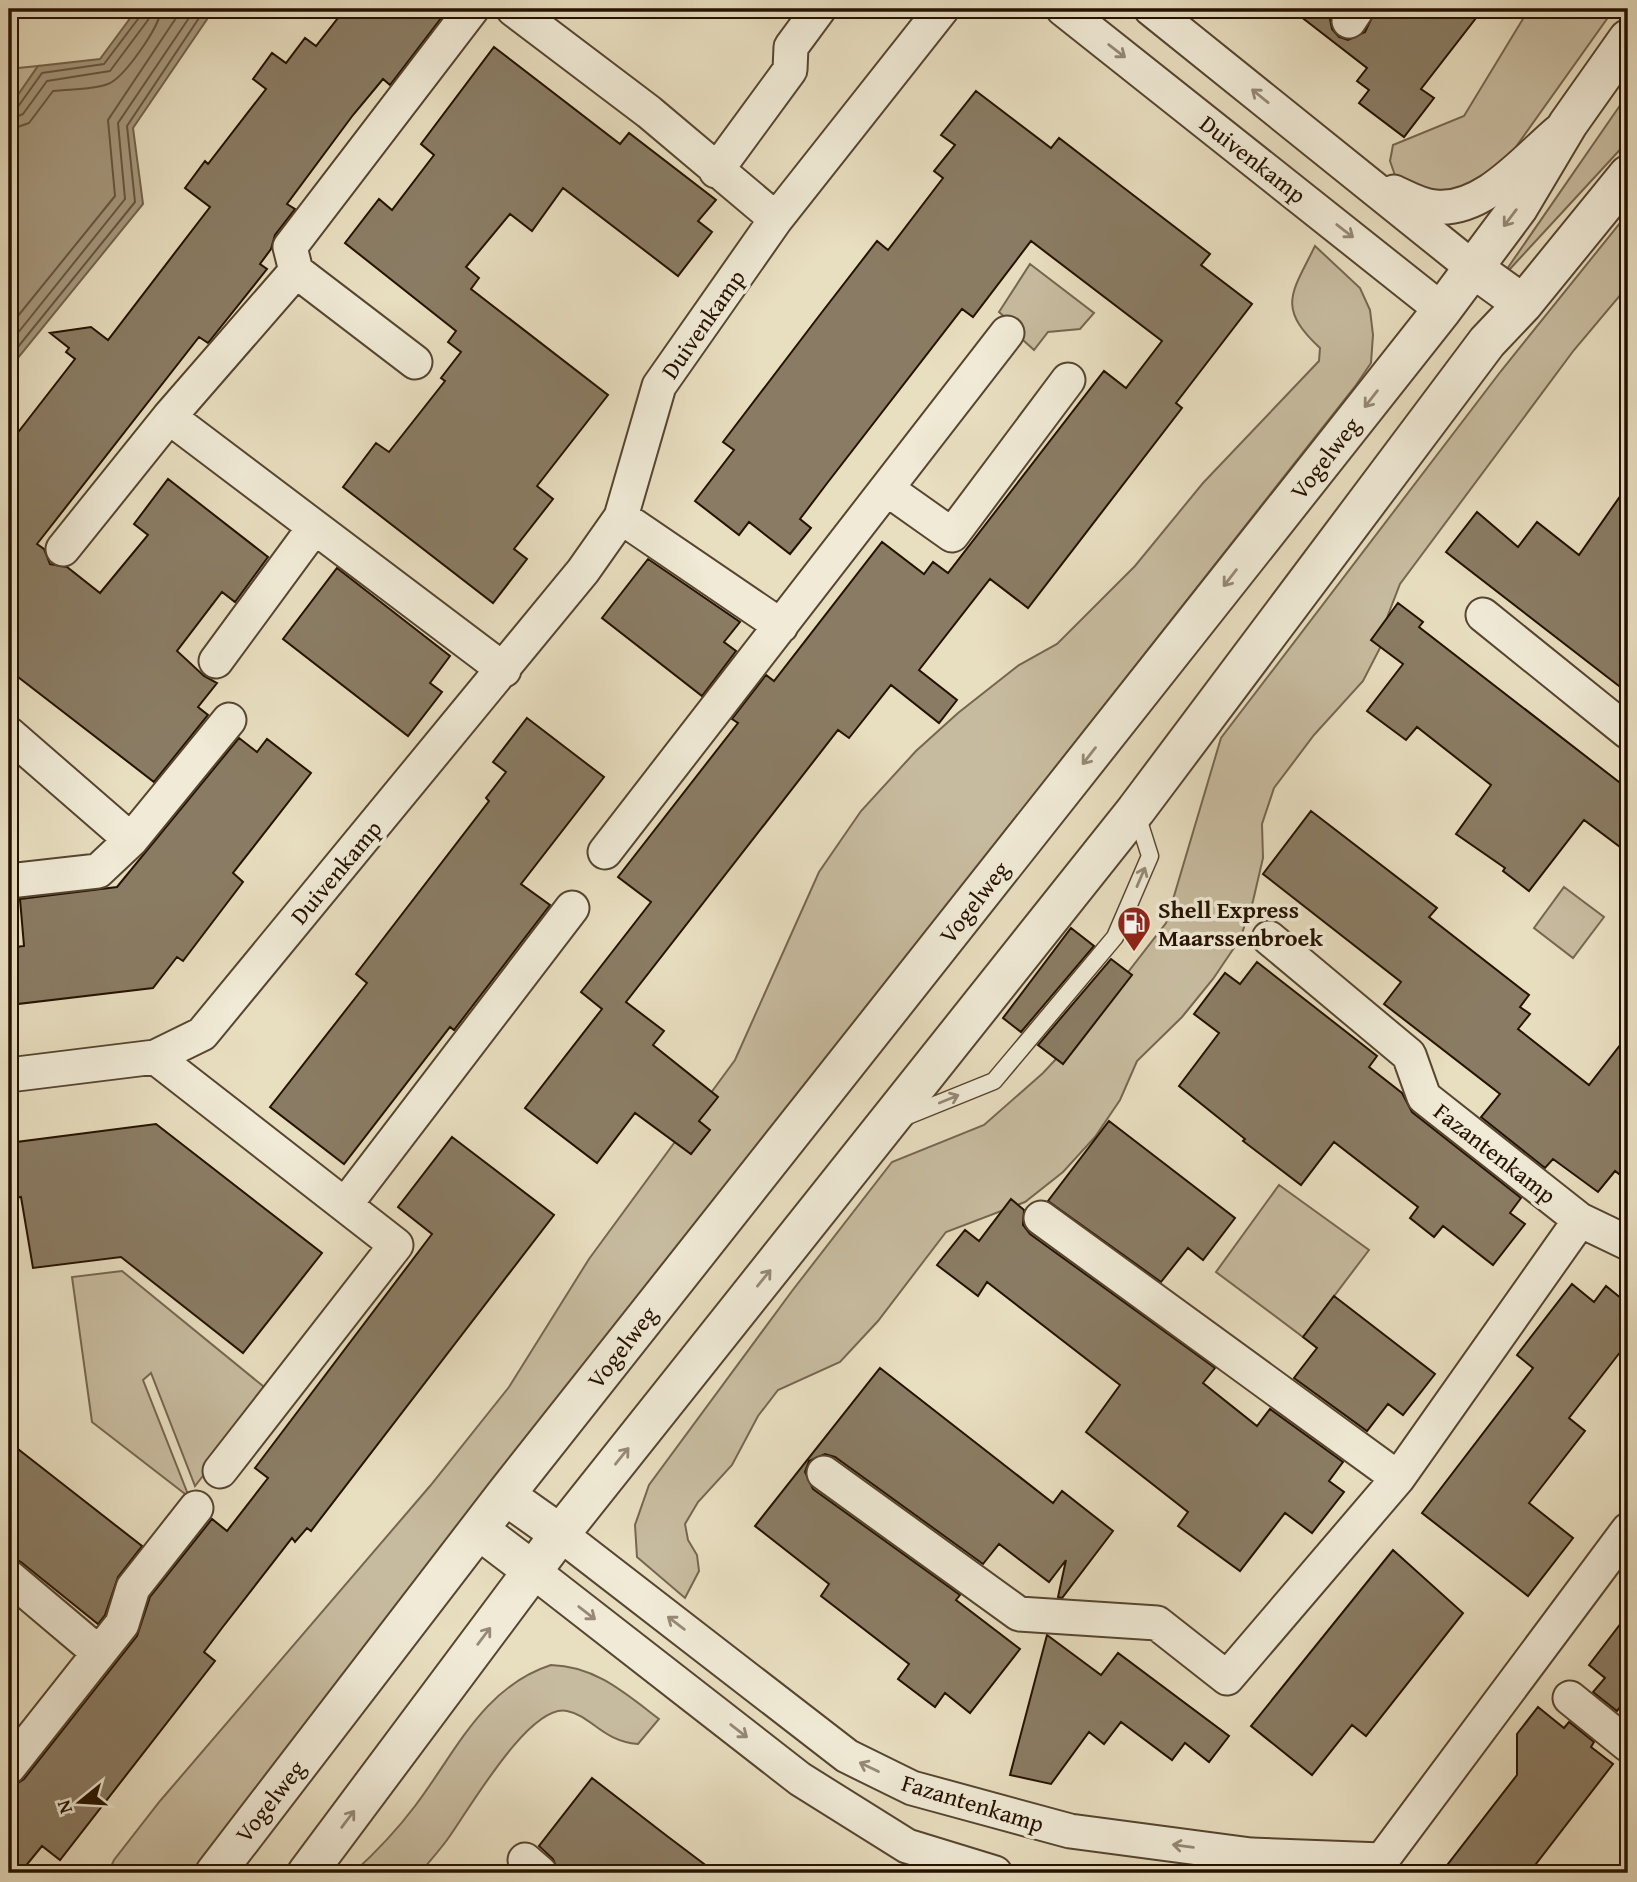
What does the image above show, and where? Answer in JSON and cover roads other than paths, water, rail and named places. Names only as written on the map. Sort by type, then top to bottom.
[{"type":"street","points":[[415,362],[296,271],[290,247],[472,9]]},
{"type":"street","points":[[513,9],[649,112],[776,219]]},
{"type":"street","points":[[716,171],[790,70],[791,47],[819,9]]},
{"type":"street","name":"Duivenkamp","points":[[9,1075],[155,1057],[202,1034],[583,571],[621,517],[659,386],[776,219],[942,9]]},
{"type":"street","name":"Duivenkamp","points":[[1063,9],[1442,310]]},
{"type":"street","points":[[1151,9],[1473,268],[1523,304]]},
{"type":"street","name":"Vogelweg","points":[[215,1873],[505,1495],[1442,310],[1518,208],[1568,124],[1628,39]]},
{"type":"street","points":[[1363,178],[1436,208],[1457,205],[1488,192],[1568,124]]},
{"type":"street","points":[[307,1873],[560,1534],[1136,810],[1487,342],[1523,304],[1628,175]]},
{"type":"street","points":[[63,549],[169,417],[296,271]]},
{"type":"street","points":[[1442,310],[1487,342]]},
{"type":"street","points":[[605,852],[1007,333]]},
{"type":"street","points":[[887,489],[952,534],[1068,380]]},
{"type":"street","points":[[169,417],[313,529],[504,670]]},
{"type":"street","points":[[621,517],[781,626]]},
{"type":"street","points":[[216,661],[313,529]]},
{"type":"street","points":[[1483,615],[1628,732]]},
{"type":"street","points":[[9,881],[98,871],[131,840],[229,720]]},
{"type":"street","points":[[9,734],[131,840]]},
{"type":"street","points":[[345,1205],[572,908]]},
{"type":"street","name":"Fazantenkamp","points":[[1269,938],[1409,1055],[1424,1097],[1580,1220],[1628,1243]]},
{"type":"street","points":[[155,1057],[396,1245],[220,1471]]},
{"type":"street","points":[[1041,1218],[1398,1478]]},
{"type":"street","name":"Fazantenkamp","points":[[824,1473],[1019,1614],[1157,1623],[1227,1678],[1398,1478],[1580,1220]]},
{"type":"street","points":[[505,1495],[560,1534]]},
{"type":"street","points":[[9,1767],[122,1624],[133,1588],[196,1508]]},
{"type":"street","points":[[479,1530],[800,1779],[907,1846],[995,1873]]},
{"type":"street","name":"Fazantenkamp","points":[[560,1534],[847,1756],[912,1788],[1070,1831],[1251,1855],[1380,1867],[1628,1530]]},
{"type":"street","points":[[9,1577],[99,1653]]},
{"type":"street","points":[[1570,1698],[1628,1745]]},
{"type":"lane","points":[[886,1124],[994,1081],[1115,937],[1150,856],[1136,810]]},
{"type":"water","points":[[137,9],[214,9],[133,128],[143,204],[9,369],[9,108],[38,66],[100,59]]},
{"type":"place","name":"Shell Express Maarssenbroek","points":[[1134,953]]}]
